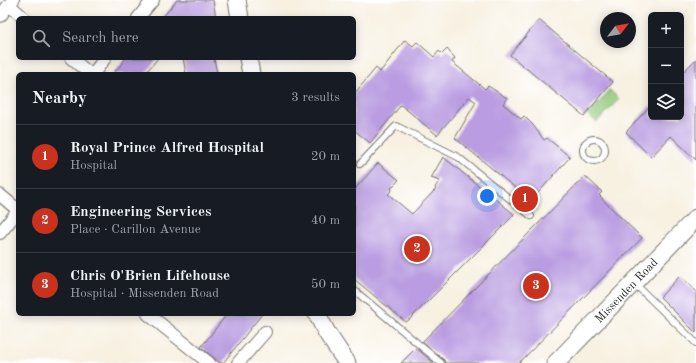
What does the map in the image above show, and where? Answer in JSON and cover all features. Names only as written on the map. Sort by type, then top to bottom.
[{"type":"street","points":[[140,16],[153,0]]},
{"type":"street","points":[[237,0],[240,16]]},
{"type":"street","points":[[0,16],[11,3],[22,16]]},
{"type":"street","points":[[74,60],[89,72]]},
{"type":"street","points":[[94,72],[103,60]]},
{"type":"street","points":[[248,60],[251,72]]},
{"type":"street","points":[[0,195],[16,209]]},
{"type":"street","points":[[0,233],[16,213]]},
{"type":"street","name":"Missenden Road","points":[[556,363],[696,218]]},
{"type":"street","points":[[150,316],[209,363]]},
{"type":"street","points":[[317,316],[347,363]]},
{"type":"street","points":[[238,363],[265,332]]},
{"type":"lane","points":[[360,164],[396,126],[458,157],[531,216]]},
{"type":"lane","points":[[634,283],[696,344]]},
{"type":"lane","points":[[356,292],[441,363]]},
{"type":"green space","points":[[610,90],[619,99],[597,122],[588,115]]},
{"type":"building","points":[[177,0],[213,0],[216,16],[164,16]]},
{"type":"building","points":[[539,20],[613,82],[584,116],[510,55]]},
{"type":"building","points":[[405,40],[413,46],[417,42],[434,57],[439,51],[442,54],[447,49],[455,58],[452,62],[485,89],[488,86],[507,98],[503,104],[521,119],[524,116],[544,140],[547,138],[570,157],[531,201],[455,138],[476,102],[469,97],[437,135],[401,105],[370,143],[356,132],[356,92],[376,68],[380,72]]},
{"type":"building","points":[[696,59],[696,160],[671,136],[651,157],[626,132],[648,108],[648,120],[684,120],[684,71]]},
{"type":"building","points":[[124,60],[156,60],[147,72],[115,72]]},
{"type":"building","points":[[183,60],[214,60],[217,72],[186,72]]},
{"type":"building","points":[[443,157],[514,214],[406,322],[356,281],[356,188],[378,163],[399,180],[391,188],[392,190],[388,194],[412,214],[436,189],[435,187],[440,181],[431,178]]},
{"type":"building","points":[[585,176],[602,192],[599,195],[602,199],[642,238],[519,363],[445,363],[444,360],[422,342]]},
{"type":"building","points":[[680,276],[696,291],[696,333],[660,297]]},
{"type":"building","points":[[225,316],[260,316],[223,363],[220,363],[201,347]]},
{"type":"building","points":[[416,348],[434,363],[401,363]]},
{"type":"place","name":"Royal Prince Alfred Hospital","points":[[525,199]]},
{"type":"place","name":"Engineering Services","points":[[417,249]]},
{"type":"place","name":"Chris O'Brien Lifehouse","points":[[536,286]]}]
